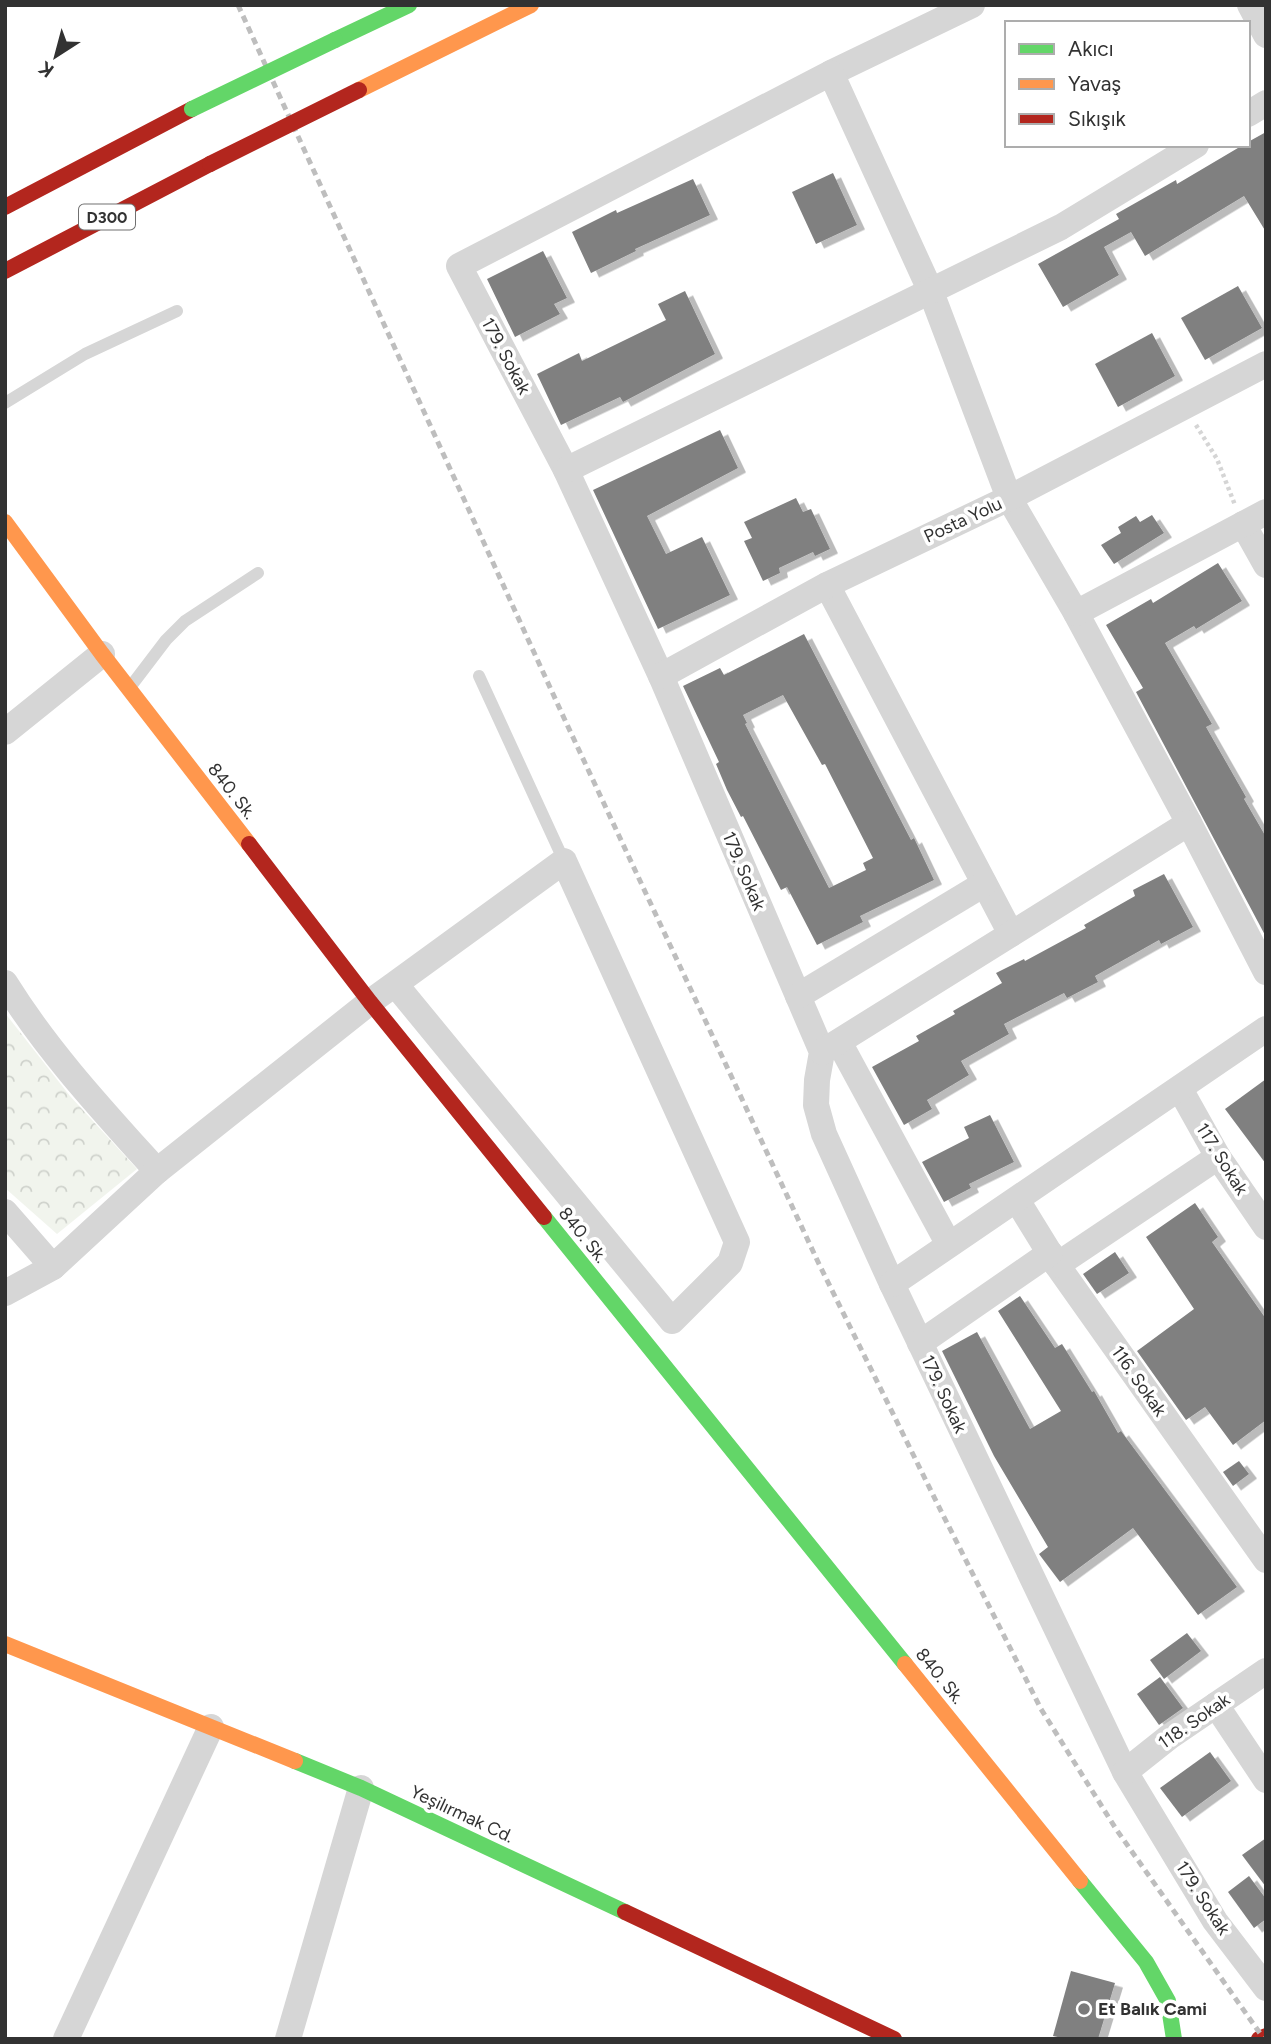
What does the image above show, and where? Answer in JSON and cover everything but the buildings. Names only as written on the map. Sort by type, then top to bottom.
[{"type":"main road","points":[[5,207],[192,109],[409,5]]},
{"type":"main road","name":"D300","points":[[5,271],[209,164],[531,5]]},
{"type":"main road","name":"840. Sk.","points":[[5,522],[102,654],[370,1002],[1146,1962],[1168,2001],[1174,2039]]},
{"type":"main road","name":"Yeşilırmak Cd.","points":[[5,1644],[361,1787],[894,2039]]},
{"type":"main road","points":[[1259,2039],[1266,2036]]},
{"type":"street","name":"179. Sokak","points":[[972,5],[831,73],[459,266],[566,470],[661,676],[798,996],[830,1047],[817,1080],[816,1105],[824,1134],[892,1284],[1125,1772],[1216,1921],[1266,1987]]},
{"type":"street","points":[[1250,5],[1266,35]]},
{"type":"street","points":[[831,73],[931,292],[1009,498],[1076,613],[1266,972]]},
{"type":"street","points":[[1250,113],[1266,103]]},
{"type":"street","points":[[566,470],[1061,227],[1193,147]]},
{"type":"street","name":"Posta Yolu","points":[[661,676],[827,585],[1009,498],[1266,364]]},
{"type":"street","points":[[1076,613],[1254,518],[1266,565]]},
{"type":"street","points":[[827,585],[1011,934]]},
{"type":"street","points":[[5,732],[102,654]]},
{"type":"street","points":[[948,1244],[830,1047],[1189,823]]},
{"type":"street","points":[[5,1293],[53,1267],[157,1171],[370,1002],[564,861],[737,1242],[730,1263],[672,1321],[395,984]]},
{"type":"street","points":[[798,996],[984,884]]},
{"type":"street","points":[[5,983],[21,1009],[76,1080],[157,1171]]},
{"type":"street","points":[[892,1284],[1266,1029]]},
{"type":"street","name":"117. Sokak","points":[[1180,1089],[1218,1157],[1266,1227]]},
{"type":"street","points":[[920,1343],[1218,1157]]},
{"type":"street","name":"116. Sokak","points":[[1017,1200],[1053,1259],[1266,1560]]},
{"type":"street","points":[[5,1212],[53,1267]]},
{"type":"street","name":"118. Sokak","points":[[1125,1772],[1170,1737],[1266,1671]]},
{"type":"street","points":[[1216,1705],[1266,1780]]},
{"type":"street","points":[[66,2039],[211,1727]]},
{"type":"street","points":[[288,2039],[361,1787]]},
{"type":"lane","points":[[5,403],[85,354],[177,311]]},
{"type":"lane","points":[[129,689],[166,640],[185,621],[258,573]]},
{"type":"lane","points":[[479,676],[564,861]]},
{"type":"path","points":[[1185,406],[1254,518]]},
{"type":"green space","points":[[5,1013],[70,1096],[137,1169],[57,1234],[5,1188]]},
{"type":"railway","points":[[238,5],[564,718],[819,1264],[942,1513],[1041,1709],[1116,1829],[1264,2039]]},
{"type":"traffic: fast","points":[[335,40],[409,5]]},
{"type":"traffic: fast","points":[[192,109],[335,40]]},
{"type":"traffic: fast","points":[[544,1217],[905,1664]]},
{"type":"traffic: fast","points":[[295,1761],[361,1788],[625,1912]]},
{"type":"traffic: fast","points":[[1080,1881],[1146,1962],[1168,2001],[1174,2039]]},
{"type":"traffic: slow","points":[[359,90],[531,5]]},
{"type":"traffic: slow","points":[[5,522],[102,654],[249,844]]},
{"type":"traffic: slow","points":[[5,1644],[295,1761]]},
{"type":"traffic: slow","points":[[905,1664],[1080,1881]]},
{"type":"traffic: jam","points":[[210,164],[359,90]]},
{"type":"traffic: jam","points":[[5,207],[192,109]]},
{"type":"traffic: jam","points":[[5,271],[210,164]]},
{"type":"traffic: jam","points":[[249,844],[370,1002],[544,1217]]},
{"type":"traffic: jam","points":[[625,1912],[894,2039]]},
{"type":"traffic: jam","points":[[1259,2039],[1266,2036]]},
{"type":"place","name":"Et Balık Cami","points":[[1084,2009]]}]
